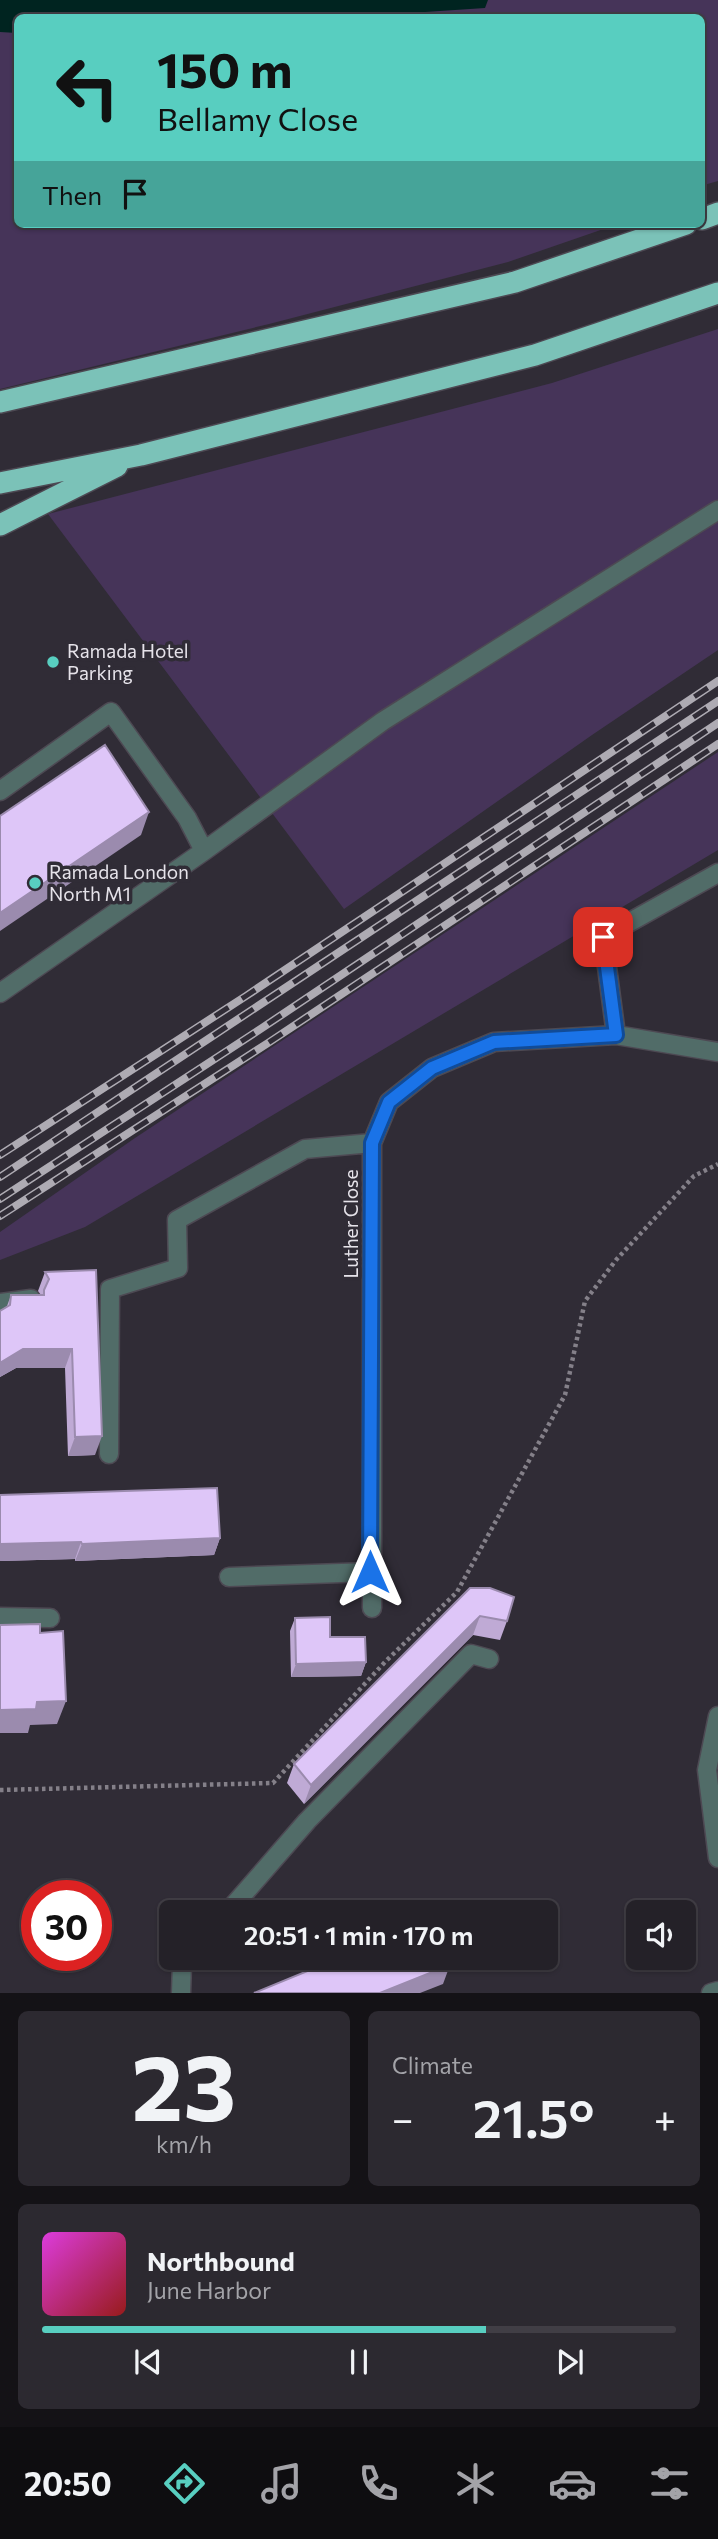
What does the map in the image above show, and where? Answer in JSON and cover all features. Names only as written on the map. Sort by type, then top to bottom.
[{"type":"highway","points":[[0,402],[515,282],[674,228]]},
{"type":"highway","points":[[0,483],[141,454],[535,355],[718,293]]},
{"type":"highway","points":[[0,525],[141,454]]},
{"type":"street","points":[[0,993],[204,851],[383,721],[718,510]]},
{"type":"street","points":[[0,791],[111,712],[187,818],[204,851]]},
{"type":"street","points":[[616,1035],[603,937],[718,873]]},
{"type":"street","name":"Luther Close","points":[[372,1608],[372,1143],[389,1102],[432,1068],[494,1042],[616,1035],[718,1052]]},
{"type":"street","points":[[109,1454],[110,1289],[178,1268],[177,1220],[305,1149],[372,1143]]},
{"type":"street","points":[[0,1303],[31,1299]]},
{"type":"street","points":[[229,1577],[370,1572]]},
{"type":"street","points":[[0,1617],[50,1618]]},
{"type":"street","points":[[238,1900],[307,1821],[471,1654],[489,1659]]},
{"type":"street","points":[[718,1716],[707,1770],[718,1858]]},
{"type":"street","points":[[181,1993],[182,1970]]},
{"type":"street","points":[[711,1993],[718,1991]]},
{"type":"path","points":[[0,1790],[273,1783],[385,1662],[457,1592],[565,1395],[585,1301],[616,1260],[694,1176],[718,1164]]},
{"type":"shaded area","points":[[0,0],[718,0],[718,181],[705,185],[705,14],[14,14],[14,228],[606,228],[508,262],[269,324],[0,389]]},
{"type":"shaded area","points":[[0,0],[488,0],[485,8],[395,14],[14,14],[14,33],[0,32]]},
{"type":"shaded area","points":[[718,329],[718,650],[344,909],[48,514],[552,383]]},
{"type":"shaded area","points":[[718,752],[718,850],[85,1227],[0,1260],[0,1232],[135,1138]]},
{"type":"building","name":"Ramada London North M1","points":[[105,745],[149,812],[0,913],[0,816]]},
{"type":"building","points":[[96,1270],[102,1436],[75,1437],[72,1349],[23,1349],[0,1363],[0,1311],[10,1305],[11,1295],[44,1295],[49,1279],[45,1272]]},
{"type":"building","points":[[217,1488],[220,1538],[82,1544],[0,1544],[0,1495]]},
{"type":"building","points":[[470,1588],[490,1588],[514,1597],[507,1621],[480,1616],[311,1785],[294,1764]]},
{"type":"building","points":[[330,1617],[330,1637],[365,1637],[366,1662],[296,1664],[295,1618]]},
{"type":"building","points":[[40,1624],[40,1633],[63,1631],[66,1701],[37,1702],[36,1709],[0,1710],[0,1625]]},
{"type":"building","points":[[310,1970],[438,1970],[380,1993],[254,1993]]},
{"type":"railway","points":[[0,1155],[246,996],[718,681]]},
{"type":"railway","points":[[0,1177],[718,701]]},
{"type":"railway","points":[[0,1199],[262,1028],[718,723]]},
{"type":"railway","points":[[0,1216],[268,1043],[718,744]]},
{"type":"place","name":"Ramada Hotel Parking","points":[[53,662]]},
{"type":"place","name":"Ramada London North M1","points":[[35,883]]},
{"type":"route","points":[[370,1572],[372,1143],[389,1102],[432,1068],[494,1042],[616,1035],[603,937]]}]
